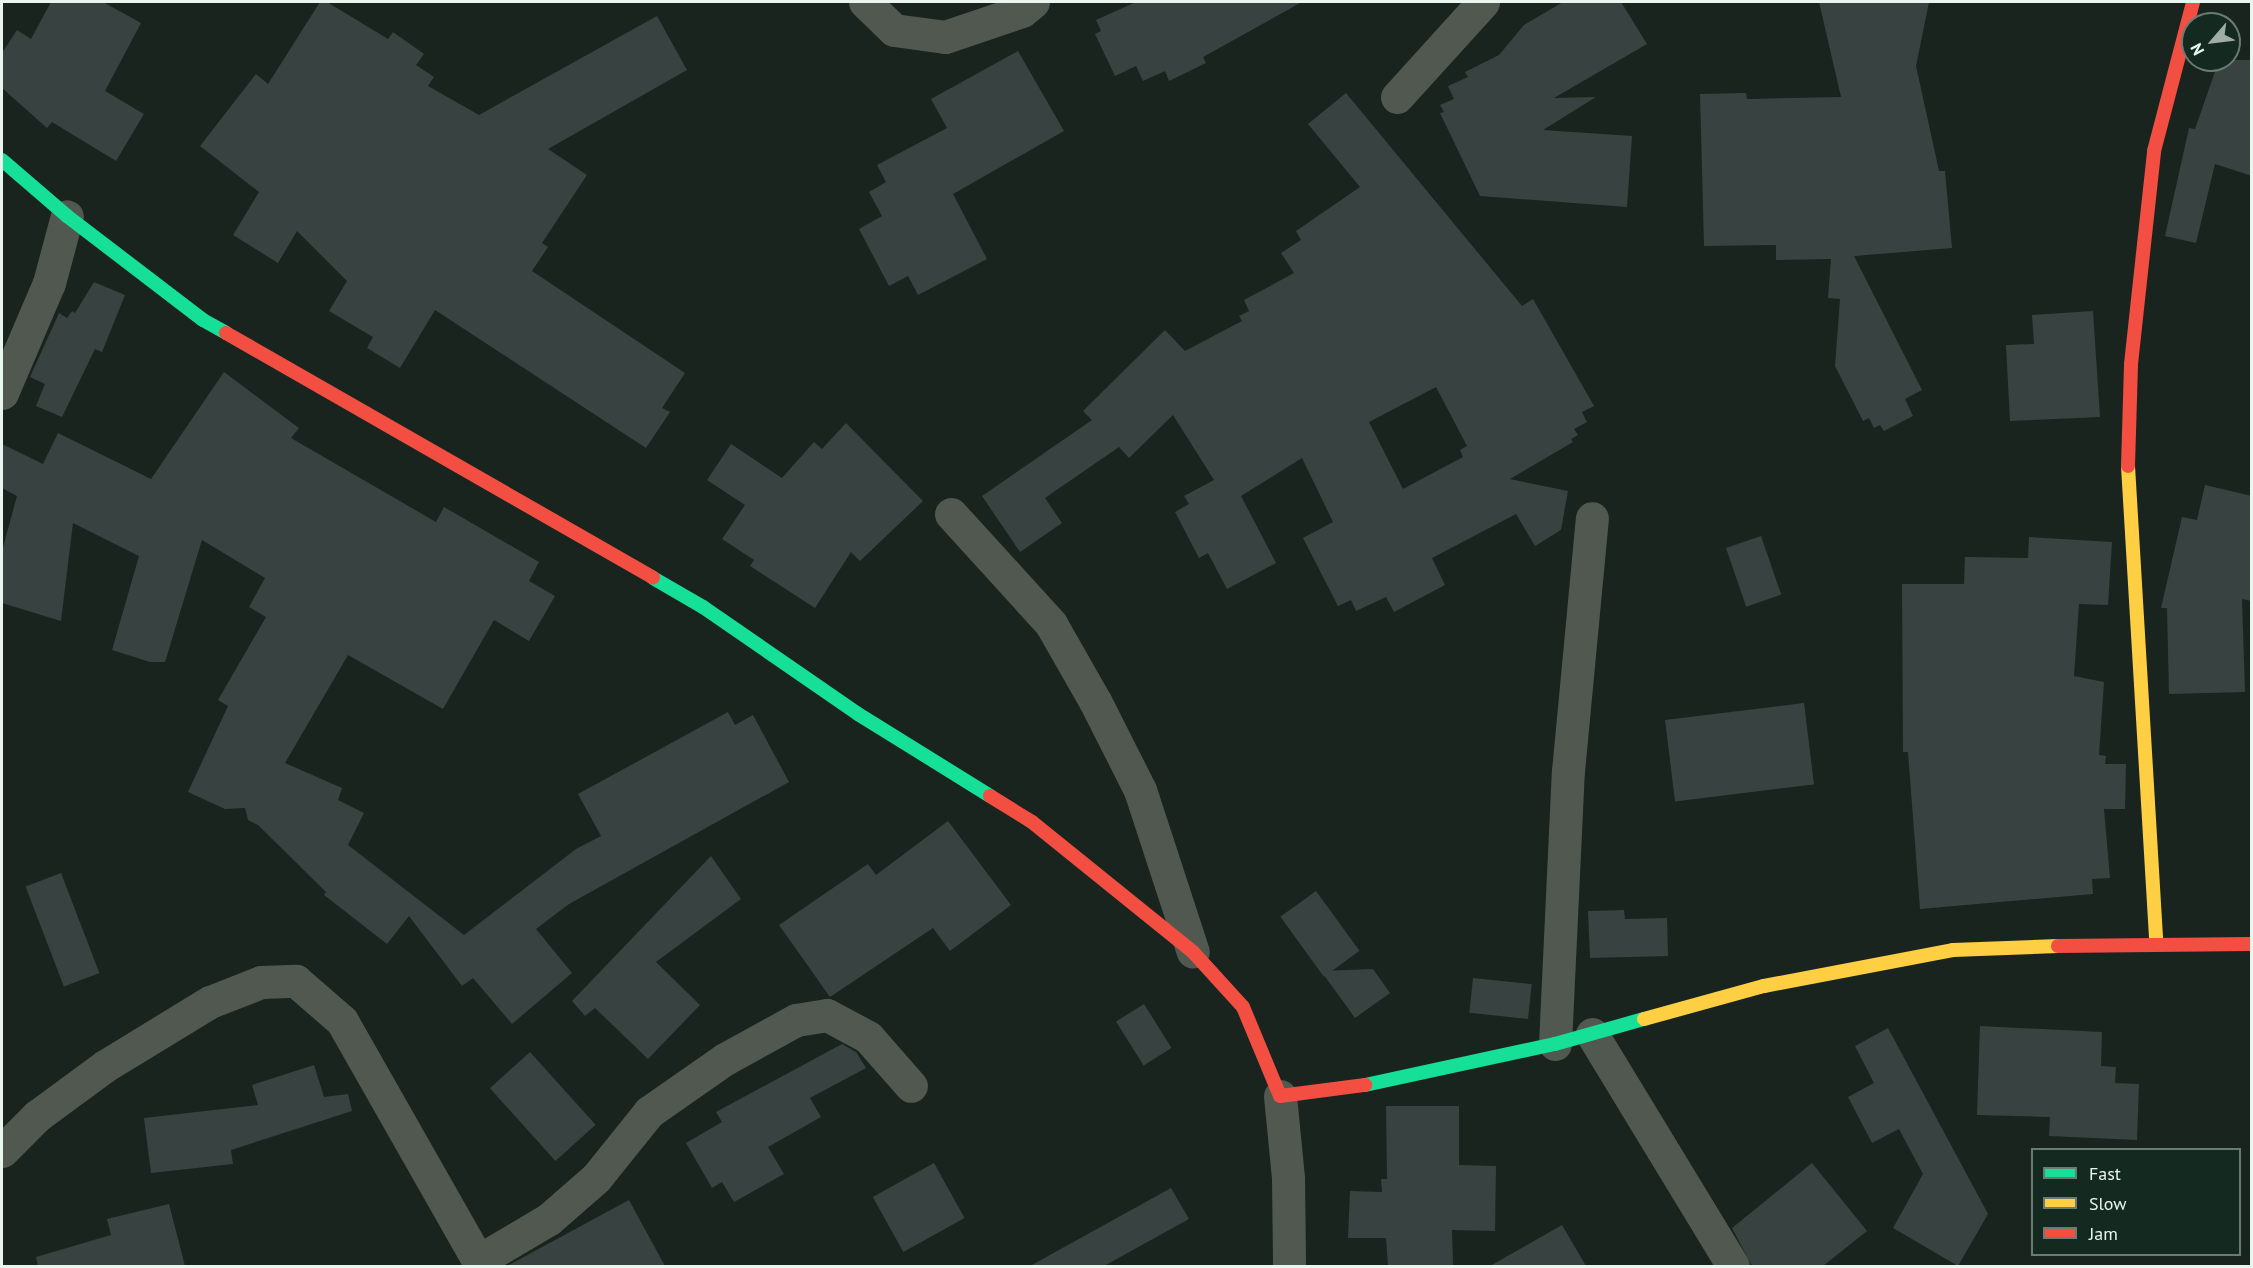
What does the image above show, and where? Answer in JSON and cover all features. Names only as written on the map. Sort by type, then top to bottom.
[{"type":"street","points":[[866,2],[894,30],[945,38],[1022,11],[1034,2]]},
{"type":"street","points":[[1397,97],[1483,2]]},
{"type":"street","points":[[2156,942],[2128,467],[2131,364],[2154,151],[2193,2]]},
{"type":"street","points":[[2,160],[67,216],[203,320],[703,607],[858,714],[1032,822],[1193,952],[1243,1006],[1280,1096],[1288,1178],[1289,1266]]},
{"type":"street","points":[[2,393],[49,283],[67,216]]},
{"type":"street","points":[[951,514],[1051,624],[1095,701],[1140,790],[1193,952]]},
{"type":"street","points":[[1555,1044],[1568,771],[1592,518]]},
{"type":"street","points":[[1280,1096],[1358,1086],[1555,1044],[1764,986],[1953,950],[2156,942],[2252,944]]},
{"type":"street","points":[[2,1152],[37,1116],[97,1072],[210,1002],[261,982],[296,981],[342,1021],[479,1264],[549,1219],[596,1178],[650,1112],[725,1059],[796,1020],[827,1015],[868,1037],[911,1086]]},
{"type":"street","points":[[1592,1034],[1732,1266]]},
{"type":"building","points":[[51,2],[103,2],[141,23],[105,91],[144,114],[116,161],[52,122],[47,128],[2,88],[2,53],[17,30],[31,39]]},
{"type":"building","points":[[320,2],[327,2],[388,39],[393,32],[424,54],[416,65],[434,77],[428,86],[479,115],[657,16],[687,70],[548,149],[587,175],[542,243],[548,247],[532,271],[685,373],[662,408],[670,412],[646,448],[435,310],[400,368],[367,348],[373,337],[329,311],[347,281],[297,231],[278,263],[233,235],[259,192],[200,146],[256,74],[268,84]]},
{"type":"building","points":[[1136,2],[1302,2],[1203,57],[1206,63],[1169,81],[1165,71],[1143,81],[1136,66],[1115,76],[1095,34],[1101,31],[1096,20]]},
{"type":"building","points":[[1563,2],[1621,2],[1647,44],[1554,98],[1596,97],[1543,130],[1632,136],[1627,207],[1480,196],[1440,113],[1444,112],[1440,105],[1454,99],[1448,86],[1468,77],[1465,72],[1499,55],[1524,25]]},
{"type":"building","points":[[1819,2],[1929,2],[1916,66],[1939,171],[1945,171],[1952,248],[1854,256],[1922,390],[1905,399],[1913,416],[1884,431],[1880,425],[1874,428],[1869,418],[1863,421],[1835,366],[1840,299],[1828,298],[1831,259],[1776,260],[1776,245],[1704,246],[1700,94],[1746,93],[1747,99],[1841,97]]},
{"type":"building","points":[[1018,51],[1064,131],[953,194],[987,259],[918,295],[908,276],[889,286],[859,229],[882,216],[869,192],[886,182],[877,165],[947,128],[931,99]]},
{"type":"building","points":[[2241,60],[2252,60],[2252,176],[2215,164],[2196,243],[2165,236],[2189,128],[2195,129],[2215,72],[2241,72]]},
{"type":"building","points":[[1346,93],[1522,306],[1533,299],[1594,406],[1582,412],[1587,422],[1574,429],[1578,435],[1571,439],[1573,442],[1510,479],[1568,491],[1561,530],[1535,546],[1516,514],[1432,558],[1445,585],[1394,612],[1386,597],[1356,611],[1351,600],[1338,606],[1303,538],[1333,522],[1302,458],[1241,496],[1276,563],[1227,589],[1208,553],[1199,558],[1175,512],[1189,504],[1184,496],[1214,480],[1173,415],[1129,458],[1119,447],[1045,498],[1062,523],[1020,552],[982,496],[1092,420],[1083,411],[1165,330],[1185,351],[1242,321],[1239,316],[1249,311],[1244,300],[1294,273],[1281,253],[1301,240],[1296,231],[1360,187],[1308,124]],"holes":[[[1436,387],[1467,446],[1460,450],[1463,457],[1403,489],[1369,422]]]},
{"type":"building","points":[[94,282],[125,295],[102,352],[95,349],[62,417],[36,406],[45,384],[30,377],[59,313],[67,318],[72,311],[75,313]]},
{"type":"building","points":[[2093,311],[2100,417],[2010,421],[2006,345],[2034,344],[2032,315]]},
{"type":"building","points":[[224,372],[299,428],[291,438],[436,522],[444,507],[539,562],[529,581],[555,596],[529,641],[494,620],[443,709],[348,655],[285,763],[342,788],[338,800],[364,813],[348,845],[464,935],[576,849],[601,836],[578,794],[728,712],[735,725],[753,715],[789,782],[569,904],[536,929],[572,973],[512,1024],[473,978],[462,986],[409,916],[387,944],[324,895],[326,892],[258,825],[248,820],[245,808],[225,809],[188,792],[228,706],[218,700],[266,617],[249,607],[265,578],[202,540],[165,662],[150,662],[112,650],[139,556],[73,523],[61,621],[2,603],[2,551],[17,496],[2,488],[2,444],[43,464],[58,433],[151,479]]},
{"type":"building","points":[[846,423],[923,501],[860,561],[851,552],[815,608],[750,566],[754,560],[722,539],[745,505],[707,480],[731,444],[782,478],[814,442],[822,449]]},
{"type":"building","points":[[2205,485],[2252,496],[2252,601],[2242,599],[2245,692],[2169,694],[2167,608],[2161,608],[2182,517],[2197,520]]},
{"type":"building","points":[[1761,536],[1781,595],[1746,607],[1726,548]]},
{"type":"building","points":[[2029,537],[2112,542],[2108,605],[2079,604],[2074,676],[2104,682],[2099,755],[2106,756],[2105,764],[2126,764],[2125,809],[2104,809],[2110,878],[2092,879],[2093,894],[1920,909],[1908,752],[1903,752],[1902,584],[1964,584],[1965,557],[2028,558]]},
{"type":"building","points":[[1804,703],[1814,784],[1675,801],[1665,720]]},
{"type":"building","points":[[948,821],[1011,905],[950,951],[933,928],[830,997],[779,925],[868,864],[876,875]]},
{"type":"building","points":[[711,856],[741,899],[656,962],[700,1005],[648,1059],[595,1008],[585,1016],[572,1001]]},
{"type":"building","points":[[61,873],[99,973],[64,987],[26,887]]},
{"type":"building","points":[[1316,891],[1359,951],[1324,977],[1280,917]]},
{"type":"building","points":[[1624,910],[1625,919],[1667,918],[1668,956],[1590,958],[1588,911]]},
{"type":"building","points":[[1373,969],[1390,993],[1355,1018],[1321,971]]},
{"type":"building","points":[[1473,978],[1532,984],[1528,1019],[1469,1013]]},
{"type":"building","points":[[1144,1004],[1172,1048],[1144,1066],[1116,1021]]},
{"type":"building","points":[[1980,1026],[2102,1032],[2101,1066],[2116,1067],[2115,1083],[2139,1084],[2137,1140],[2049,1136],[2050,1117],[1977,1115]]},
{"type":"building","points":[[1888,1028],[1988,1214],[1958,1266],[1893,1228],[1923,1174],[1899,1129],[1872,1143],[1848,1097],[1874,1083],[1855,1046]]},
{"type":"building","points":[[842,1044],[856,1052],[866,1068],[810,1098],[821,1117],[768,1147],[784,1174],[734,1202],[722,1182],[712,1188],[686,1143],[722,1122],[716,1112]]},
{"type":"building","points":[[530,1052],[596,1125],[555,1161],[490,1088]]},
{"type":"building","points":[[314,1065],[324,1097],[348,1094],[352,1111],[231,1150],[233,1164],[151,1173],[144,1118],[258,1105],[252,1085]]},
{"type":"building","points":[[1386,1106],[1459,1106],[1459,1165],[1496,1166],[1495,1231],[1452,1230],[1453,1266],[1388,1266],[1386,1238],[1348,1238],[1350,1191],[1382,1192],[1381,1179],[1387,1179]]},
{"type":"building","points":[[934,1163],[965,1218],[903,1252],[873,1197]]},
{"type":"building","points":[[1812,1163],[1867,1231],[1823,1266],[1752,1266],[1732,1228]]},
{"type":"building","points":[[1171,1188],[1189,1219],[1104,1266],[1030,1266]]},
{"type":"building","points":[[629,1200],[665,1266],[507,1266]]},
{"type":"building","points":[[169,1204],[185,1266],[38,1266],[36,1257],[111,1235],[107,1219]]},
{"type":"building","points":[[1562,1225],[1586,1266],[1490,1266]]},
{"type":"traffic: fast","points":[[2,160],[67,216],[203,320],[226,333]]},
{"type":"traffic: fast","points":[[653,578],[703,607],[858,714],[990,796]]},
{"type":"traffic: fast","points":[[1365,1085],[1555,1044],[1644,1019]]},
{"type":"traffic: slow","points":[[2128,466],[2156,942]]},
{"type":"traffic: slow","points":[[1644,1019],[1764,986],[1953,950],[2058,946]]},
{"type":"traffic: jam","points":[[2128,466],[2131,364],[2154,151],[2193,2]]},
{"type":"traffic: jam","points":[[226,333],[653,578]]},
{"type":"traffic: jam","points":[[990,796],[1032,822],[1193,952],[1243,1007],[1280,1096],[1365,1085]]},
{"type":"traffic: jam","points":[[2058,946],[2252,944]]}]
